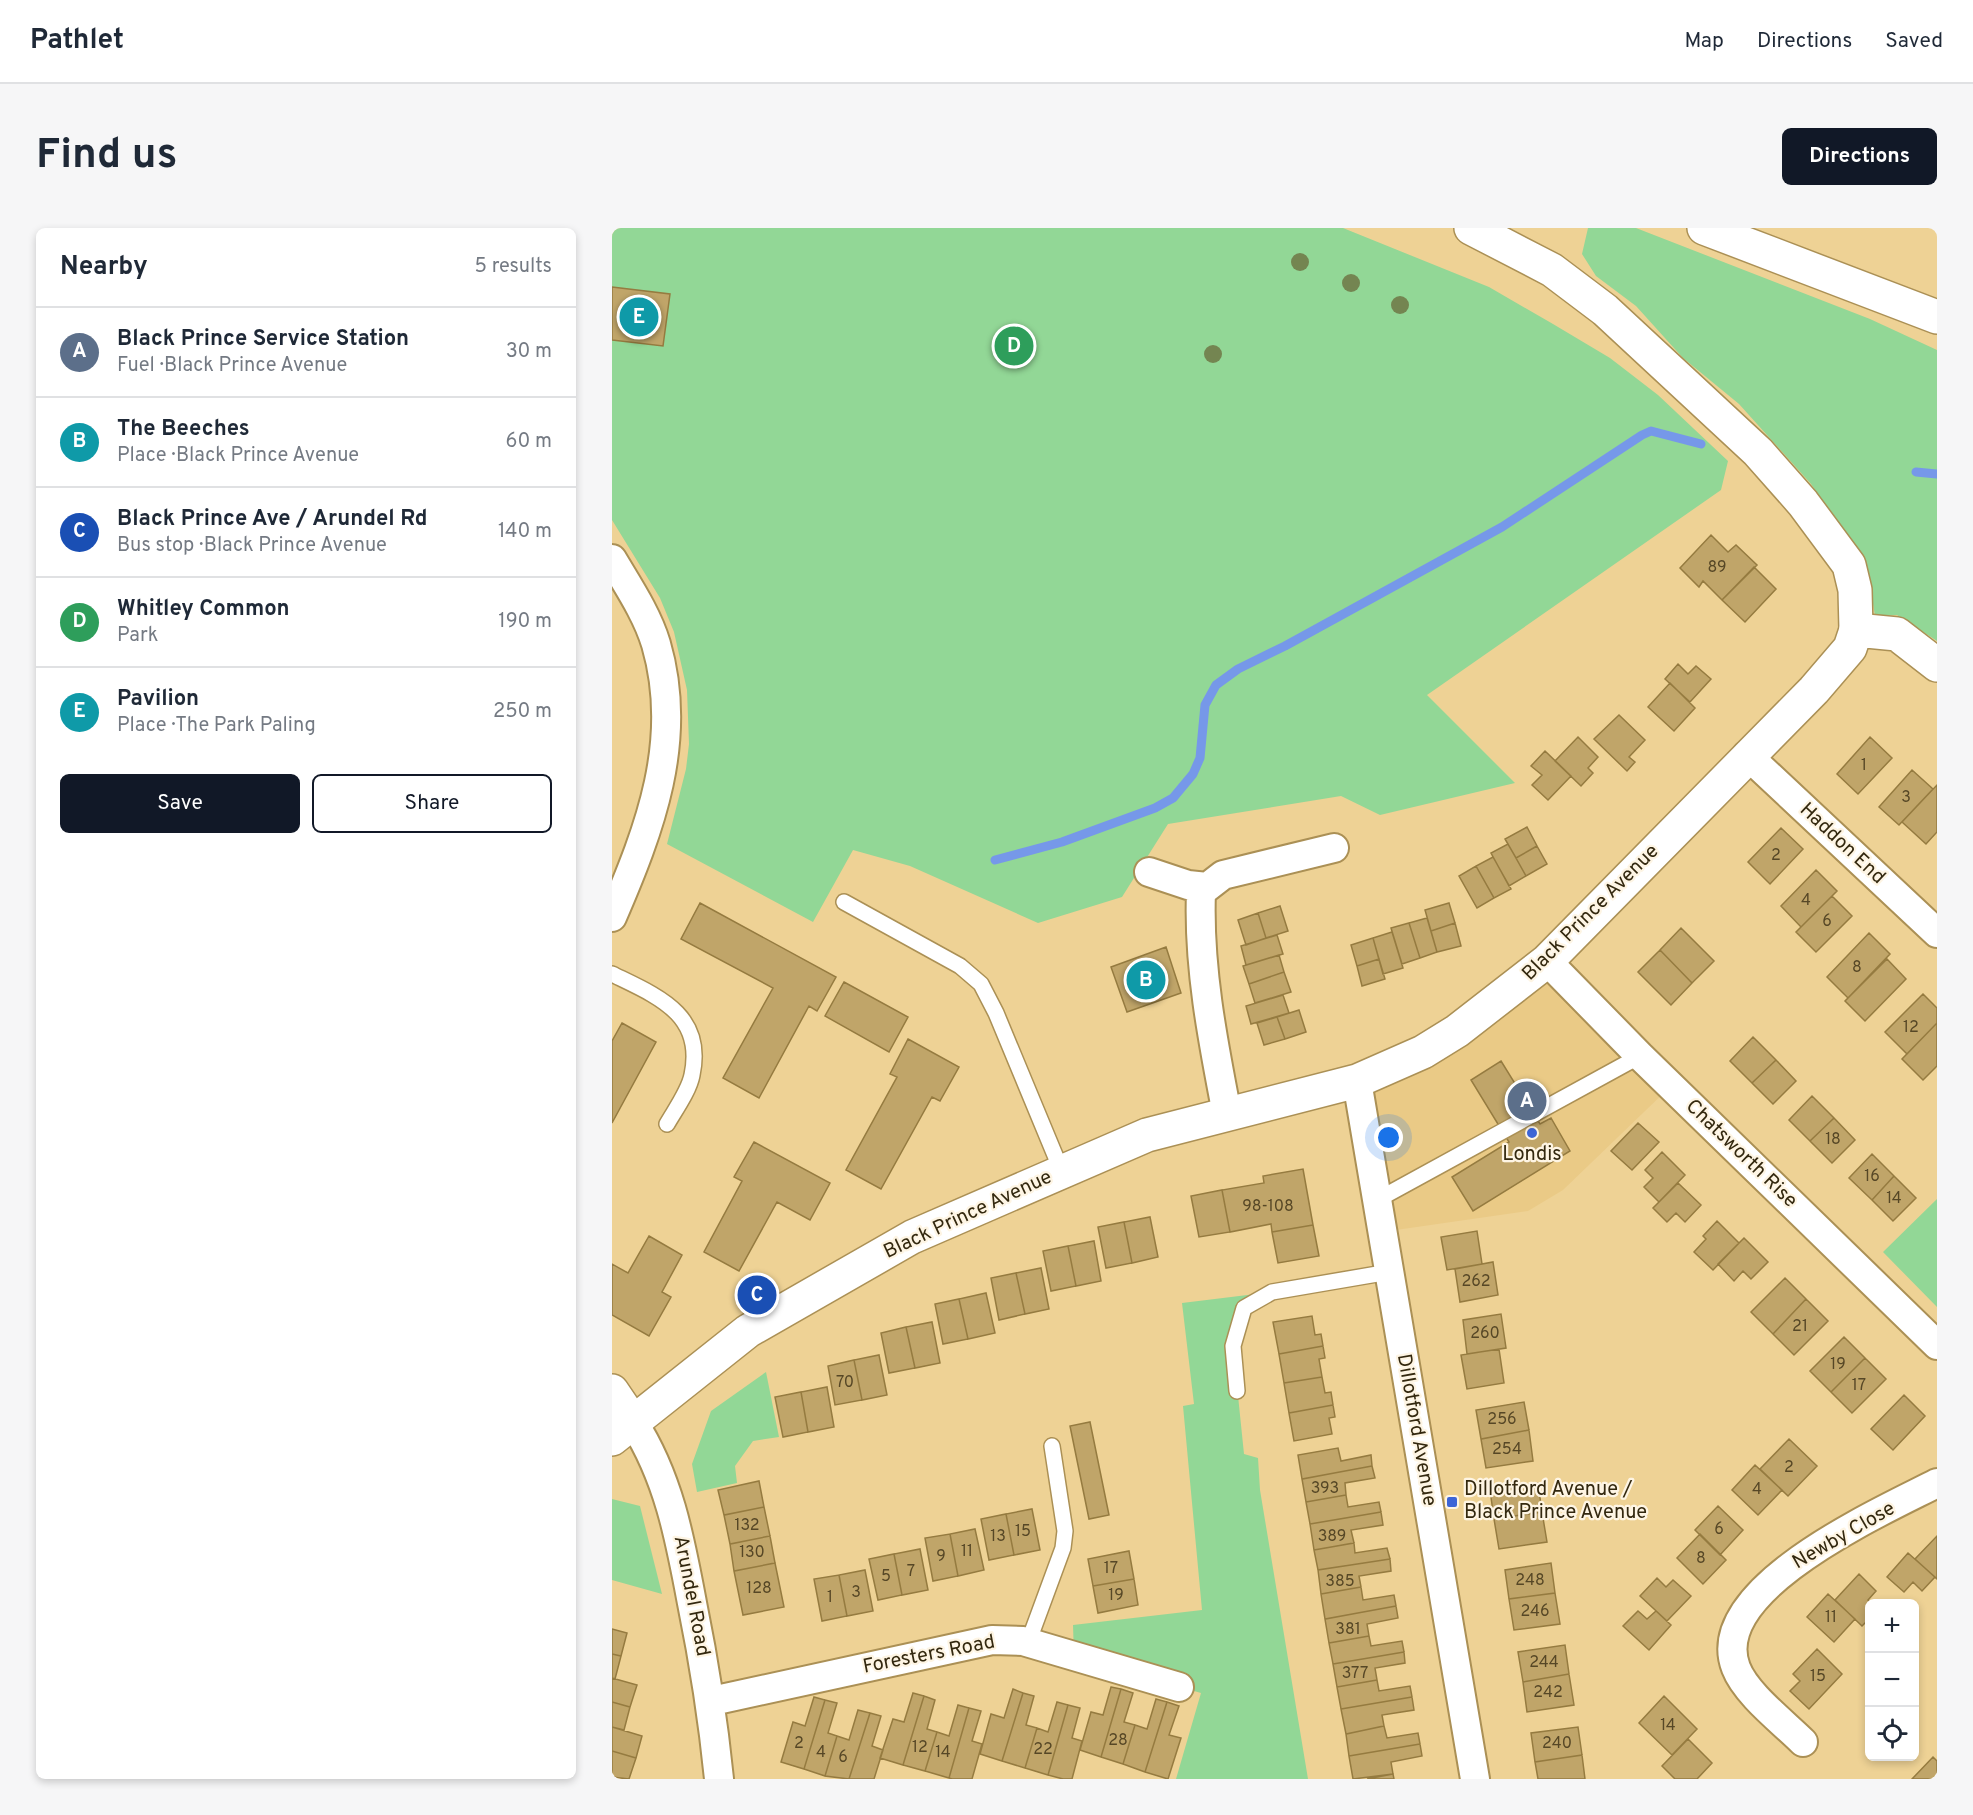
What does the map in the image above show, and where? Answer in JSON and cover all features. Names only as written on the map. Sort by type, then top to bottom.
[{"type":"main road","points":[[1471,228],[1545,265],[1605,310],[1758,452],[1803,502],[1848,565],[1855,590],[1856,630],[1897,634],[1937,665]]},
{"type":"main road","points":[[1704,228],[1937,317]]},
{"type":"main road","name":"Black Prince Avenue","points":[[623,1431],[748,1331],[775,1313],[912,1237],[1147,1135],[1358,1081],[1423,1052],[1457,1031],[1547,961],[1839,662],[1850,648],[1856,630]]},
{"type":"main road","points":[[612,1390],[623,1431]]},
{"type":"street","points":[[612,559],[631,590],[655,643],[663,676],[667,726],[663,770],[628,880],[612,917]]},
{"type":"street","name":"Haddon End","points":[[1748,755],[1937,933]]},
{"type":"street","points":[[1227,1114],[1212,1034],[1200,915],[1201,892],[1224,875],[1334,848]]},
{"type":"street","points":[[1149,872],[1188,885],[1207,887]]},
{"type":"street","name":"Chatsworth Rise","points":[[1547,961],[1640,1056],[1937,1345]]},
{"type":"street","name":"Dillotford Avenue","points":[[1358,1081],[1475,1779]]},
{"type":"street","name":"Arundel Road","points":[[623,1431],[660,1470],[678,1527],[712,1701],[719,1779]]},
{"type":"street","name":"Newby Close","points":[[1803,1742],[1745,1684],[1736,1669],[1731,1653],[1732,1635],[1742,1615],[1791,1564],[1829,1539],[1937,1483]]},
{"type":"street","name":"Foresters Road","points":[[712,1701],[992,1640],[1028,1643],[1179,1687]]},
{"type":"lane","points":[[844,902],[960,966],[981,984],[996,1013],[1062,1172]]},
{"type":"lane","points":[[612,974],[664,999],[687,1024],[693,1052],[692,1077],[667,1124]]},
{"type":"lane","points":[[1377,1200],[1640,1056]]},
{"type":"lane","points":[[1238,1391],[1233,1346],[1244,1308],[1272,1292],[1389,1272]]},
{"type":"lane","points":[[1028,1643],[1063,1548],[1065,1531],[1052,1446]]},
{"type":"shaded area","points":[[1547,961],[1671,1086],[1563,1190],[1528,1211],[1382,1232],[1358,1081]]},
{"type":"green space","points":[[612,228],[1343,228],[1489,287],[1610,358],[1658,395],[1728,461],[1721,490],[1427,695],[1515,783],[1380,815],[1341,796],[1168,824],[1122,897],[1038,923],[910,866],[853,850],[813,922],[667,844],[686,769],[689,744],[687,690],[674,632],[660,598],[612,520]]},
{"type":"green space","points":[[1588,228],[1636,228],[1870,319],[1937,350],[1937,641],[1897,615],[1875,616],[1867,567],[1811,484],[1739,404],[1683,358],[1636,306],[1596,276],[1582,254]]},
{"type":"green space","points":[[1937,1199],[1937,1307],[1883,1252]]},
{"type":"green space","points":[[1272,1292],[1244,1308],[1233,1347],[1244,1454],[1258,1458],[1260,1490],[1308,1779],[1176,1779],[1201,1693],[1074,1656],[1073,1625],[1202,1610],[1183,1406],[1194,1404],[1182,1303]]},
{"type":"green space","points":[[766,1372],[779,1437],[753,1441],[735,1466],[737,1483],[697,1492],[692,1464],[711,1411]]},
{"type":"green space","points":[[612,1499],[640,1506],[662,1594],[612,1580]]},
{"type":"building","points":[[612,287],[670,294],[663,346],[612,340]]},
{"type":"building","points":[[1711,535],[1728,552],[1736,545],[1757,565],[1722,600],[1703,581],[1699,587],[1680,568]]},
{"type":"building","points":[[1754,567],[1776,589],[1745,622],[1722,600]]},
{"type":"building","points":[[1678,664],[1688,674],[1696,666],[1711,679],[1690,702],[1665,679]]},
{"type":"building","points":[[1670,683],[1695,708],[1674,731],[1648,707]]},
{"type":"building","points":[[1619,715],[1645,740],[1629,757],[1635,762],[1627,771],[1594,739]]},
{"type":"building","points":[[1578,737],[1598,757],[1588,768],[1593,773],[1581,786],[1555,761]]},
{"type":"building","points":[[1870,737],[1892,758],[1858,794],[1837,774]]},
{"type":"building","points":[[1545,751],[1571,776],[1548,800],[1532,785],[1542,775],[1531,766]]},
{"type":"building","points":[[1912,770],[1933,789],[1899,825],[1879,807]]},
{"type":"building","points":[[1937,785],[1937,832],[1926,844],[1902,822]]},
{"type":"building","points":[[1527,827],[1537,846],[1516,858],[1505,839]]},
{"type":"building","points":[[1781,828],[1803,849],[1770,884],[1748,862]]},
{"type":"building","points":[[1508,844],[1526,876],[1509,886],[1491,853]]},
{"type":"building","points":[[1537,846],[1547,864],[1526,876],[1516,858]]},
{"type":"building","points":[[1493,857],[1511,889],[1494,898],[1476,866]]},
{"type":"building","points":[[1476,866],[1494,898],[1477,908],[1459,876]]},
{"type":"building","points":[[1816,870],[1837,891],[1801,927],[1781,906]]},
{"type":"building","points":[[1832,896],[1852,916],[1816,952],[1796,932]]},
{"type":"building","points":[[700,903],[836,977],[817,1011],[809,1006],[759,1098],[723,1078],[773,988],[681,939]]},
{"type":"building","points":[[1449,903],[1455,923],[1431,931],[1425,910]]},
{"type":"building","points":[[1280,906],[1288,931],[1266,938],[1258,913]]},
{"type":"building","points":[[1258,913],[1266,938],[1246,945],[1238,920]]},
{"type":"building","points":[[1427,918],[1437,952],[1420,958],[1409,923]]},
{"type":"building","points":[[1409,923],[1420,958],[1402,964],[1391,928]]},
{"type":"building","points":[[1455,923],[1461,946],[1437,952],[1431,931]]},
{"type":"building","points":[[1681,928],[1714,961],[1692,983],[1660,950]]},
{"type":"building","points":[[1392,932],[1403,968],[1383,974],[1373,938]]},
{"type":"building","points":[[1869,933],[1890,954],[1848,998],[1827,977]]},
{"type":"building","points":[[1277,935],[1283,954],[1246,965],[1241,946]]},
{"type":"building","points":[[1373,938],[1379,959],[1357,966],[1351,945]]},
{"type":"building","points":[[1166,947],[1181,993],[1127,1012],[1111,967]]},
{"type":"building","points":[[1660,950],[1692,983],[1671,1005],[1638,972]]},
{"type":"building","points":[[1279,955],[1284,972],[1249,984],[1243,966]]},
{"type":"building","points":[[1379,959],[1385,979],[1362,986],[1357,966]]},
{"type":"building","points":[[1887,959],[1906,979],[1865,1021],[1845,1001]]},
{"type":"building","points":[[1284,972],[1291,992],[1255,1003],[1249,984]]},
{"type":"building","points":[[844,982],[908,1017],[889,1052],[825,1016]]},
{"type":"building","points":[[1923,994],[1937,1008],[1937,1023],[1907,1054],[1885,1032]]},
{"type":"building","points":[[1283,995],[1289,1013],[1251,1024],[1246,1006]]},
{"type":"building","points":[[1299,1010],[1306,1032],[1285,1039],[1277,1017]]},
{"type":"building","points":[[1277,1017],[1285,1039],[1264,1045],[1257,1023]]},
{"type":"building","points":[[622,1023],[656,1042],[612,1123],[612,1041]]},
{"type":"building","points":[[1937,1023],[1937,1066],[1923,1080],[1902,1059]]},
{"type":"building","points":[[1753,1037],[1776,1060],[1752,1083],[1730,1061]]},
{"type":"building","points":[[908,1039],[959,1067],[940,1101],[932,1097],[881,1189],[846,1170],[897,1077],[890,1074]]},
{"type":"building","points":[[1776,1060],[1796,1081],[1773,1104],[1752,1083]]},
{"type":"building","name":"Londis","points":[[1501,1061],[1540,1124],[1551,1118],[1570,1151],[1473,1211],[1452,1177],[1509,1142],[1471,1080]]},
{"type":"building","points":[[1812,1096],[1834,1118],[1810,1141],[1789,1120]]},
{"type":"building","points":[[1834,1118],[1855,1140],[1832,1163],[1810,1141]]},
{"type":"building","points":[[1638,1123],[1659,1142],[1632,1170],[1611,1151]]},
{"type":"building","points":[[754,1142],[830,1183],[810,1220],[777,1202],[739,1271],[704,1252],[742,1181],[734,1177]]},
{"type":"building","points":[[1662,1152],[1685,1175],[1659,1202],[1644,1187],[1653,1178],[1645,1170]]},
{"type":"building","points":[[1872,1154],[1894,1176],[1872,1200],[1849,1178]]},
{"type":"building","points":[[1303,1169],[1313,1225],[1272,1232],[1271,1224],[1230,1232],[1222,1190],[1264,1183],[1263,1176]]},
{"type":"building","points":[[1894,1176],[1916,1198],[1893,1221],[1872,1200]]},
{"type":"building","points":[[1678,1183],[1701,1205],[1685,1222],[1676,1213],[1667,1222],[1653,1208]]},
{"type":"building","points":[[1222,1190],[1230,1232],[1199,1237],[1191,1196]]},
{"type":"building","points":[[1150,1217],[1158,1257],[1132,1263],[1124,1222]]},
{"type":"building","points":[[1717,1221],[1739,1243],[1713,1270],[1694,1252],[1706,1239],[1703,1236]]},
{"type":"building","points":[[1124,1222],[1132,1263],[1106,1268],[1098,1227]]},
{"type":"building","points":[[1313,1225],[1319,1256],[1278,1263],[1272,1232]]},
{"type":"building","points":[[1477,1231],[1482,1264],[1447,1270],[1441,1237]]},
{"type":"building","points":[[649,1236],[682,1255],[662,1292],[671,1297],[649,1336],[612,1315],[612,1264],[628,1273]]},
{"type":"building","points":[[1744,1238],[1768,1262],[1751,1279],[1743,1271],[1734,1281],[1718,1264]]},
{"type":"building","points":[[1094,1241],[1101,1281],[1076,1286],[1068,1246]]},
{"type":"building","points":[[1068,1246],[1076,1286],[1051,1291],[1043,1251]]},
{"type":"building","points":[[1493,1262],[1498,1295],[1460,1302],[1455,1269]]},
{"type":"building","points":[[1041,1268],[1049,1309],[1025,1314],[1016,1273]]},
{"type":"building","points":[[1016,1273],[1025,1314],[999,1320],[991,1278]]},
{"type":"building","points":[[1785,1278],[1806,1299],[1773,1334],[1751,1312]]},
{"type":"building","points":[[986,1293],[995,1333],[968,1339],[959,1299]]},
{"type":"building","points":[[959,1299],[968,1339],[943,1344],[935,1304]]},
{"type":"building","points":[[1806,1299],[1828,1321],[1794,1355],[1773,1334]]},
{"type":"building","points":[[1501,1314],[1506,1348],[1467,1354],[1463,1320]]},
{"type":"building","points":[[1312,1316],[1315,1335],[1321,1334],[1323,1346],[1279,1354],[1273,1322]]},
{"type":"building","points":[[932,1322],[940,1363],[915,1368],[906,1327]]},
{"type":"building","points":[[906,1327],[915,1368],[889,1373],[881,1333]]},
{"type":"building","points":[[1844,1337],[1865,1358],[1831,1392],[1810,1371]]},
{"type":"building","points":[[1323,1346],[1325,1358],[1319,1359],[1322,1377],[1284,1383],[1279,1354]]},
{"type":"building","points":[[1499,1349],[1504,1383],[1467,1389],[1461,1355]]},
{"type":"building","points":[[879,1355],[887,1395],[862,1400],[854,1360]]},
{"type":"building","points":[[1865,1358],[1886,1379],[1852,1413],[1831,1392]]},
{"type":"building","points":[[854,1360],[862,1400],[835,1405],[828,1366]]},
{"type":"building","points":[[1322,1377],[1325,1393],[1331,1392],[1333,1405],[1289,1413],[1284,1383]]},
{"type":"building","points":[[827,1387],[834,1427],[808,1432],[801,1392]]},
{"type":"building","points":[[801,1392],[808,1432],[783,1437],[775,1397]]},
{"type":"building","points":[[1904,1395],[1925,1416],[1893,1450],[1871,1429]]},
{"type":"building","points":[[1524,1402],[1529,1430],[1481,1439],[1476,1410]]},
{"type":"building","points":[[1333,1405],[1335,1417],[1329,1418],[1332,1434],[1294,1441],[1289,1413]]},
{"type":"building","points":[[1090,1422],[1109,1515],[1089,1519],[1070,1426]]},
{"type":"building","points":[[1529,1430],[1533,1461],[1486,1468],[1481,1439]]},
{"type":"building","points":[[1789,1439],[1817,1466],[1788,1496],[1760,1469]]},
{"type":"building","points":[[1338,1448],[1341,1461],[1371,1455],[1372,1466],[1302,1479],[1298,1455]]},
{"type":"building","points":[[1755,1465],[1782,1490],[1758,1515],[1732,1490]]},
{"type":"building","points":[[1372,1466],[1375,1478],[1345,1483],[1346,1495],[1306,1502],[1302,1479]]},
{"type":"building","points":[[759,1481],[764,1507],[724,1515],[718,1490]]},
{"type":"building","points":[[1538,1483],[1542,1512],[1494,1519],[1490,1490]]},
{"type":"building","points":[[1346,1495],[1348,1507],[1379,1502],[1381,1512],[1310,1524],[1306,1502]]},
{"type":"building","points":[[1718,1506],[1743,1530],[1720,1555],[1695,1530]]},
{"type":"building","points":[[764,1507],[770,1536],[730,1544],[724,1515]]},
{"type":"building","points":[[1032,1509],[1040,1550],[1014,1555],[1006,1514]]},
{"type":"building","points":[[1381,1512],[1383,1525],[1351,1530],[1354,1543],[1314,1550],[1310,1524]]},
{"type":"building","points":[[1542,1512],[1547,1542],[1499,1549],[1494,1519]]},
{"type":"building","points":[[1006,1514],[1014,1555],[989,1560],[981,1519]]},
{"type":"building","points":[[975,1529],[984,1570],[958,1576],[950,1534]]},
{"type":"building","points":[[950,1534],[958,1576],[933,1581],[925,1538]]},
{"type":"building","points":[[1700,1534],[1726,1560],[1703,1584],[1677,1558]]},
{"type":"building","points":[[770,1536],[775,1563],[734,1571],[730,1544]]},
{"type":"building","points":[[1937,1536],[1937,1579],[1915,1559]]},
{"type":"building","points":[[1354,1543],[1355,1553],[1387,1548],[1390,1559],[1318,1570],[1314,1550]]},
{"type":"building","points":[[920,1549],[928,1590],[902,1595],[894,1554]]},
{"type":"building","points":[[1129,1551],[1134,1579],[1093,1586],[1088,1559]]},
{"type":"building","points":[[1908,1553],[1935,1577],[1922,1591],[1913,1582],[1904,1592],[1887,1577]]},
{"type":"building","points":[[894,1554],[902,1595],[878,1600],[869,1559]]},
{"type":"building","points":[[1390,1559],[1391,1571],[1359,1576],[1361,1587],[1321,1594],[1318,1570]]},
{"type":"building","points":[[775,1563],[784,1607],[743,1615],[734,1571]]},
{"type":"building","points":[[1551,1563],[1555,1593],[1509,1599],[1505,1570]]},
{"type":"building","points":[[865,1570],[873,1611],[847,1616],[839,1575]]},
{"type":"building","points":[[1859,1574],[1876,1591],[1869,1599],[1865,1599],[1865,1623],[1862,1626],[1835,1600]]},
{"type":"building","points":[[839,1575],[847,1616],[822,1621],[814,1579]]},
{"type":"building","points":[[1657,1578],[1666,1587],[1673,1580],[1691,1596],[1667,1621],[1640,1596]]},
{"type":"building","points":[[1134,1579],[1138,1605],[1098,1613],[1093,1586]]},
{"type":"building","points":[[1361,1587],[1363,1600],[1394,1595],[1396,1606],[1325,1619],[1321,1594]]},
{"type":"building","points":[[1555,1593],[1560,1624],[1514,1630],[1509,1599]]},
{"type":"building","points":[[1828,1594],[1855,1619],[1834,1642],[1807,1617]]},
{"type":"building","points":[[1396,1606],[1398,1618],[1367,1624],[1369,1636],[1329,1643],[1325,1619]]},
{"type":"building","points":[[1638,1611],[1647,1619],[1656,1611],[1671,1625],[1649,1650],[1623,1626]]},
{"type":"building","points":[[612,1629],[627,1633],[621,1656],[612,1654]]},
{"type":"building","points":[[1369,1636],[1371,1646],[1402,1641],[1404,1652],[1333,1664],[1329,1643]]},
{"type":"building","points":[[1565,1645],[1569,1674],[1523,1682],[1518,1652]]},
{"type":"building","points":[[1817,1649],[1842,1674],[1809,1709],[1790,1691],[1800,1681],[1793,1674]]},
{"type":"building","points":[[1404,1652],[1405,1663],[1375,1668],[1377,1680],[1337,1687],[1333,1664]]},
{"type":"building","points":[[612,1654],[621,1656],[615,1679],[612,1678]]},
{"type":"building","points":[[1569,1674],[1574,1705],[1527,1712],[1523,1682]]},
{"type":"building","points":[[612,1678],[637,1685],[630,1707],[612,1702]]},
{"type":"building","points":[[1377,1680],[1379,1691],[1410,1686],[1412,1697],[1341,1709],[1337,1687]]},
{"type":"building","points":[[1111,1687],[1121,1689],[1101,1757],[1080,1750],[1091,1712],[1103,1715]]},
{"type":"building","points":[[1013,1689],[1023,1693],[1002,1761],[980,1754],[991,1714],[1004,1718]]},
{"type":"building","points":[[1121,1689],[1133,1693],[1124,1722],[1135,1725],[1123,1764],[1101,1757]]},
{"type":"building","points":[[913,1693],[924,1696],[903,1765],[880,1758],[893,1719],[904,1722]]},
{"type":"building","points":[[1023,1693],[1034,1696],[1026,1725],[1037,1728],[1025,1768],[1002,1761]]},
{"type":"building","points":[[924,1696],[935,1700],[927,1729],[937,1732],[925,1771],[903,1765]]},
{"type":"building","points":[[1664,1696],[1697,1729],[1672,1755],[1639,1723]]},
{"type":"building","points":[[814,1697],[825,1700],[804,1769],[781,1762],[793,1722],[805,1726]]},
{"type":"building","points":[[1412,1697],[1414,1710],[1382,1715],[1384,1726],[1346,1734],[1341,1709]]},
{"type":"building","points":[[1156,1699],[1167,1702],[1145,1772],[1123,1764],[1135,1725],[1147,1729]]},
{"type":"building","points":[[825,1700],[837,1703],[828,1733],[837,1736],[825,1776],[804,1769]]},
{"type":"building","points":[[612,1702],[630,1707],[624,1730],[612,1727]]},
{"type":"building","points":[[1057,1702],[1068,1705],[1048,1775],[1025,1768],[1037,1728],[1048,1732]]},
{"type":"building","points":[[1167,1702],[1179,1706],[1169,1735],[1181,1738],[1168,1779],[1145,1772]]},
{"type":"building","points":[[958,1705],[969,1708],[949,1778],[925,1771],[937,1732],[949,1736]]},
{"type":"building","points":[[1068,1705],[1080,1708],[1072,1738],[1082,1741],[1072,1779],[1063,1779],[1048,1775]]},
{"type":"building","points":[[969,1708],[981,1711],[972,1741],[982,1744],[972,1779],[952,1779],[949,1778]]},
{"type":"building","points":[[858,1710],[870,1713],[849,1779],[825,1776],[837,1736],[849,1740]]},
{"type":"building","points":[[870,1713],[881,1716],[872,1746],[883,1750],[874,1779],[849,1779]]},
{"type":"building","points":[[1384,1726],[1387,1738],[1418,1733],[1420,1744],[1349,1756],[1346,1734]]},
{"type":"building","points":[[612,1727],[642,1736],[636,1758],[612,1751]]},
{"type":"building","points":[[1578,1727],[1582,1755],[1535,1762],[1531,1733]]},
{"type":"building","points":[[1688,1739],[1712,1763],[1697,1779],[1675,1779],[1662,1766]]},
{"type":"building","points":[[1420,1744],[1422,1756],[1391,1762],[1393,1774],[1353,1779],[1349,1756]]},
{"type":"building","points":[[612,1751],[636,1758],[629,1779],[612,1777]]},
{"type":"building","points":[[1582,1755],[1585,1779],[1538,1779],[1535,1762]]},
{"type":"building","points":[[1933,1757],[1937,1761],[1937,1779],[1912,1779]]},
{"type":"building","points":[[1393,1774],[1394,1779],[1367,1779]]},
{"type":"waterway","points":[[995,860],[1062,842],[1155,808],[1173,798],[1193,774],[1200,758],[1205,705],[1216,685],[1238,669],[1285,646],[1502,527],[1642,435],[1651,431],[1701,444]]},
{"type":"waterway","points":[[1916,472],[1937,474]]},
{"type":"place","name":"Pavilion","points":[[639,317]]},
{"type":"place","name":"Whitley Common","points":[[1014,346]]},
{"type":"place","name":"The Beeches","points":[[1146,980]]},
{"type":"place","name":"Black Prince Service Station","points":[[1527,1101]]},
{"type":"place","name":"Londis","points":[[1532,1133]]},
{"type":"place","name":"Black Prince Ave / Arundel Rd","points":[[757,1295]]},
{"type":"place","name":"Dillotford Avenue / Black Prince Avenue","points":[[1452,1502]]}]
